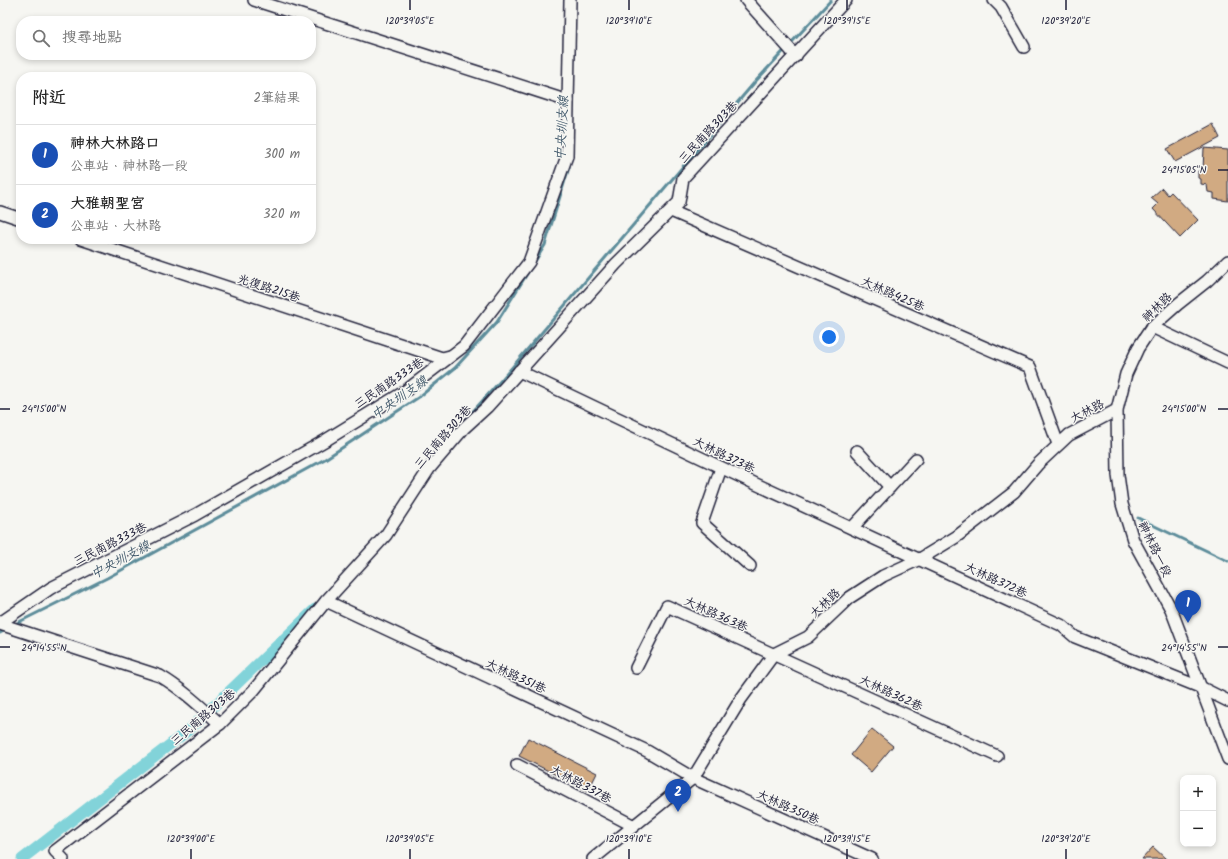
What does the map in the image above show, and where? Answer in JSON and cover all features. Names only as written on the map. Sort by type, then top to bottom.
[{"type":"street","points":[[254,0],[304,16]]},
{"type":"street","name":"三民南路333巷","points":[[4,625],[51,588],[195,515],[326,440],[404,392],[464,346],[529,262],[567,156],[570,0]]},
{"type":"street","points":[[746,0],[796,56]]},
{"type":"street","name":"三民南路303巷","points":[[59,855],[220,723],[254,690],[326,601],[386,535],[430,469],[464,428],[487,407],[616,264],[671,211],[679,202],[683,178],[846,0]]},
{"type":"street","points":[[994,0],[1002,7],[1024,47]]},
{"type":"street","points":[[316,20],[568,101]]},
{"type":"street","name":"大林路425巷","points":[[671,211],[1030,367],[1058,444]]},
{"type":"street","points":[[0,212],[16,217]]},
{"type":"street","name":"光復路215巷","points":[[96,244],[442,358],[450,356]]},
{"type":"street","name":"神林路","points":[[1117,410],[1126,374],[1138,348],[1152,326],[1207,281],[1228,261]]},
{"type":"street","points":[[1152,326],[1228,362]]},
{"type":"street","name":"大林路373巷","points":[[519,371],[721,468],[920,559]]},
{"type":"street","name":"大林路","points":[[593,859],[693,778],[741,699],[774,654],[808,637],[849,598],[883,576],[920,559],[956,537],[1014,492],[1038,464],[1069,435],[1117,410]]},
{"type":"street","name":"神林路一段","points":[[1117,410],[1118,475],[1122,504],[1133,540],[1172,609],[1228,759]]},
{"type":"street","points":[[857,451],[890,487]]},
{"type":"street","points":[[852,528],[916,459]]},
{"type":"street","points":[[721,468],[702,523],[750,566]]},
{"type":"street","name":"大林路372巷","points":[[920,559],[1062,625],[1075,637],[1228,700]]},
{"type":"street","name":"大林路351巷","points":[[326,601],[647,751],[693,778]]},
{"type":"street","name":"大林路363巷","points":[[636,668],[667,606],[774,654]]},
{"type":"street","points":[[4,625],[160,676],[195,700],[220,723]]},
{"type":"street","name":"大林路362巷","points":[[774,654],[997,756]]},
{"type":"street","name":"大林路337巷","points":[[517,765],[634,826]]},
{"type":"street","name":"大林路350巷","points":[[693,778],[872,859]]},
{"type":"building","points":[[1213,124],[1220,138],[1175,162],[1167,149]]},
{"type":"building","points":[[1204,148],[1228,150],[1228,201],[1214,199],[1214,193],[1208,192],[1207,185],[1201,184],[1201,179],[1198,178],[1198,171],[1203,170]]},
{"type":"building","points":[[1162,188],[1168,195],[1171,192],[1198,220],[1180,238],[1153,209],[1158,204],[1151,198]]},
{"type":"building","points":[[872,729],[893,746],[871,772],[851,755]]},
{"type":"building","points":[[528,738],[597,773],[588,791],[519,756]]},
{"type":"building","points":[[1153,847],[1166,859],[1142,859]]},
{"type":"waterway","points":[[467,418],[503,378],[754,83],[831,0]]},
{"type":"waterway","name":"中央圳支線","points":[[534,263],[545,245],[569,167]]},
{"type":"waterway","name":"中央圳支線","points":[[13,625],[107,578],[325,459],[419,397],[455,368],[497,322],[530,269]]},
{"type":"waterway","points":[[1138,518],[1228,561]]},
{"type":"waterway","points":[[22,859],[190,729],[315,609]]},
{"type":"waterway","name":"中央圳支線","points":[[0,633],[7,629]]},
{"type":"place","name":"神林大林路口","points":[[1188,623]]},
{"type":"place","name":"大雅朝聖宮","points":[[678,812]]}]
